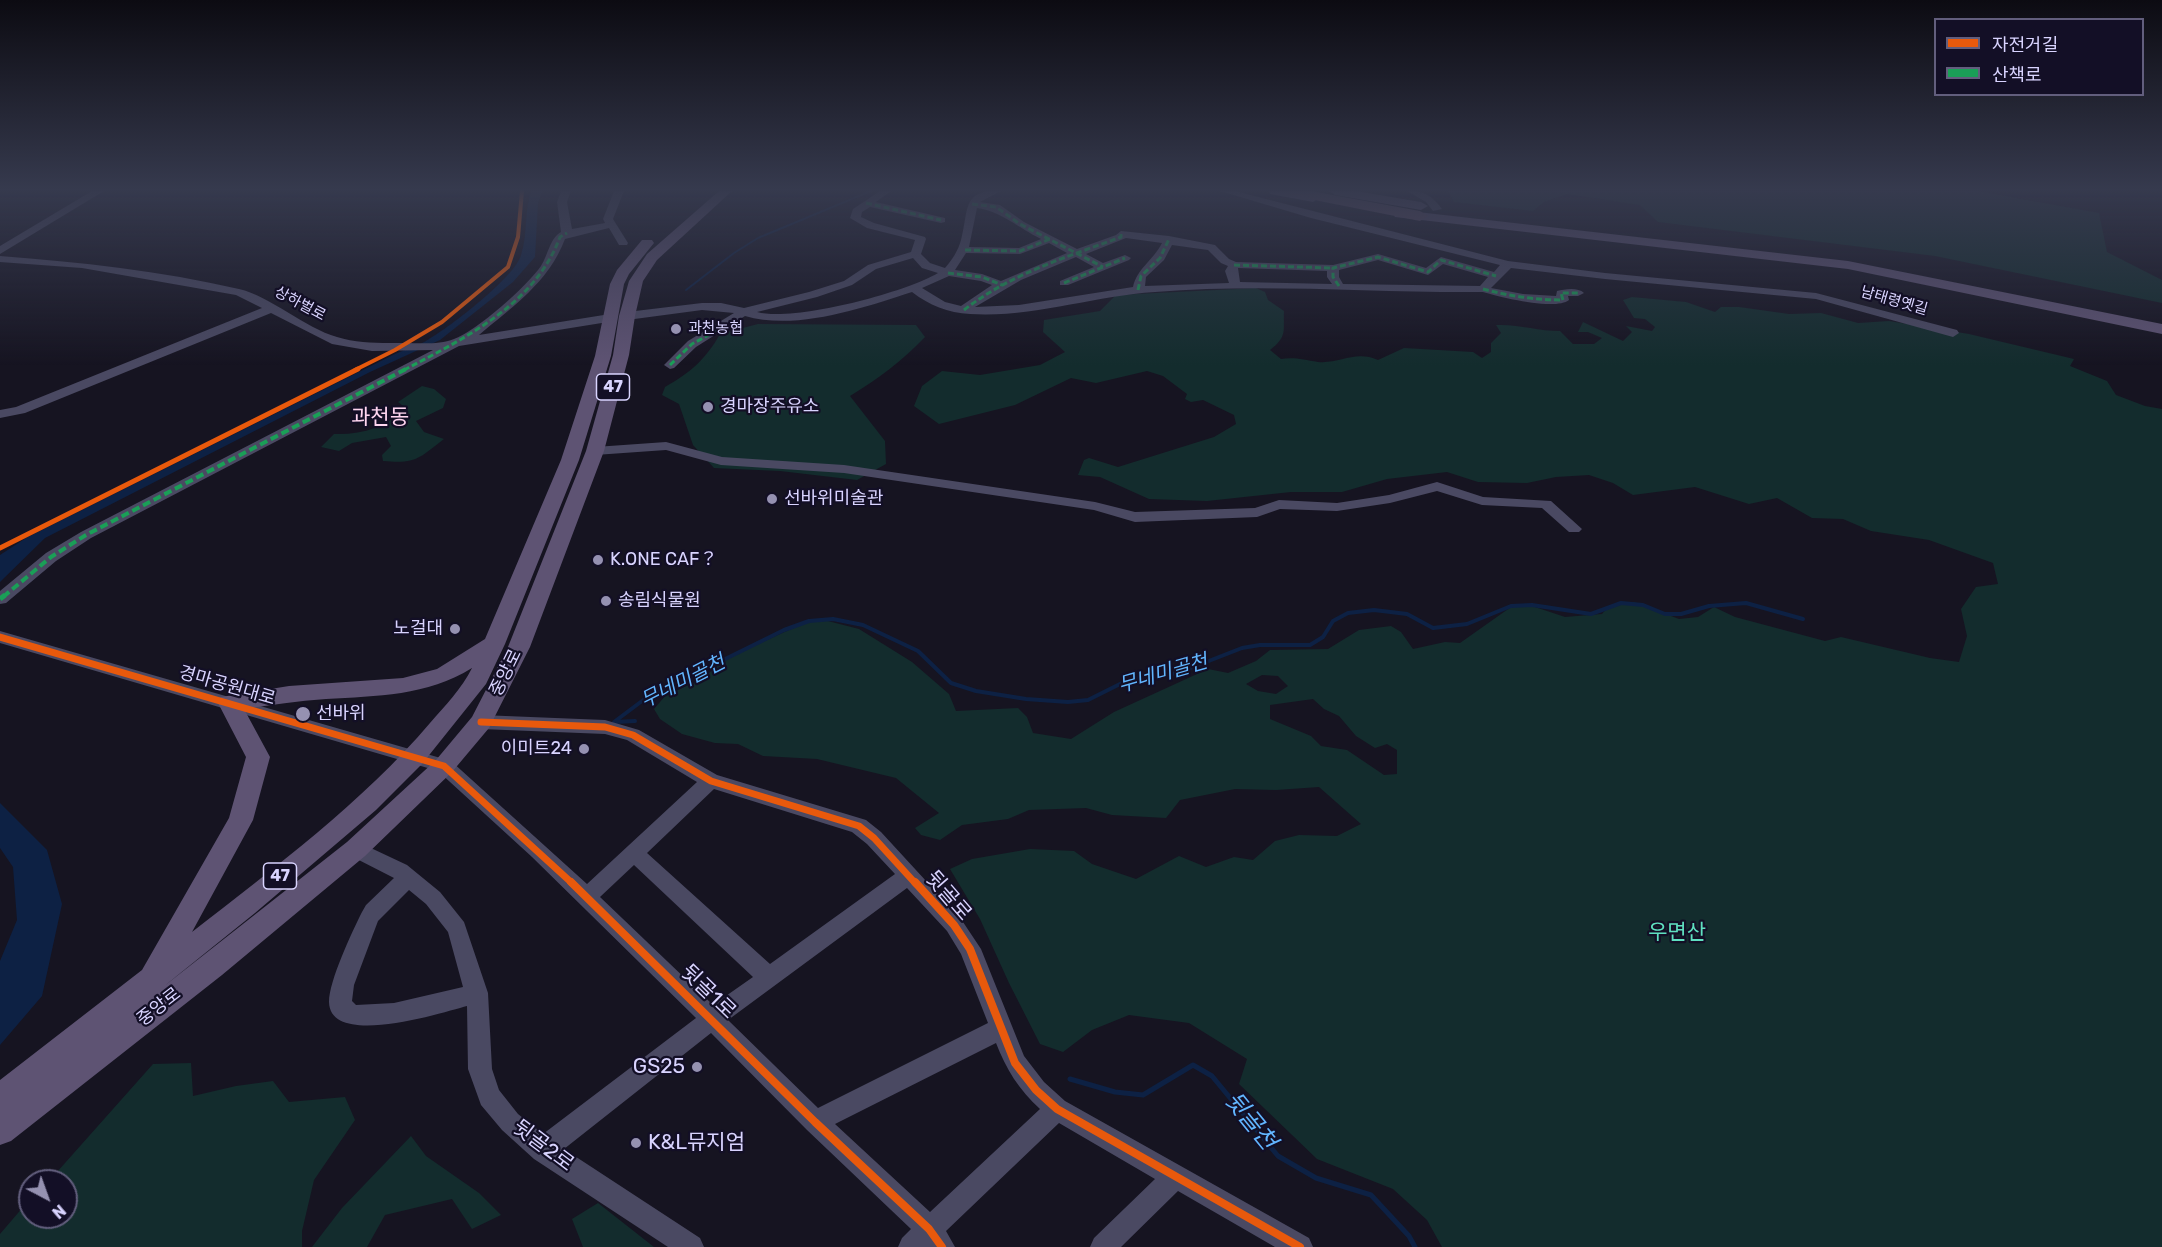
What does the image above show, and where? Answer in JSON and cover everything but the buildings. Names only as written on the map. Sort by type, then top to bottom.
[{"type":"main road","name":"중앙로","points":[[0,1130],[212,966],[356,849],[444,766],[481,722],[519,647],[595,451],[621,354],[617,284],[632,258],[641,249]]},
{"type":"main road","name":"중앙로","points":[[0,1099],[246,905],[367,803],[414,758],[478,678],[510,609],[570,460],[603,356],[619,317],[642,269],[660,249]]},
{"type":"main road","points":[[1710,249],[1848,265],[2162,329]]},
{"type":"main road","points":[[1791,249],[1851,256],[2162,319]]},
{"type":"main road","points":[[150,981],[241,820],[258,757],[229,703],[290,694],[403,686],[444,675],[494,644]]},
{"type":"street","points":[[0,599],[51,557],[86,535],[455,344],[513,303],[556,254],[557,249]]},
{"type":"street","points":[[916,254],[918,249]]},
{"type":"street","points":[[455,344],[686,307],[716,306],[778,319],[798,316],[914,288],[948,273],[965,250],[1025,249]]},
{"type":"street","points":[[1070,249],[1103,267]]},
{"type":"street","points":[[964,310],[977,298],[1002,285],[1088,249]]},
{"type":"street","points":[[1138,290],[1141,276],[1160,258],[1164,249]]},
{"type":"street","points":[[1213,249],[1225,261],[1234,265],[1333,268],[1378,257],[1428,272],[1441,260],[1496,276]]},
{"type":"street","name":"남태령옛길","points":[[1448,249],[1508,264],[1605,276],[1816,296],[1953,333]]},
{"type":"street","points":[[916,254],[923,264],[948,273],[982,277],[1002,285]]},
{"type":"street","points":[[670,365],[692,344],[744,312],[813,295],[848,283],[872,267],[916,254]]},
{"type":"street","points":[[1064,283],[1125,258]]},
{"type":"street","name":"상하벌로","points":[[0,260],[82,265],[239,291],[332,340],[372,347],[404,348],[455,344]]},
{"type":"street","points":[[1483,289],[1508,264]]},
{"type":"street","points":[[1234,265],[1231,271],[1235,285]]},
{"type":"street","points":[[1333,268],[1333,278],[1339,286]]},
{"type":"street","points":[[914,288],[928,300],[946,308],[964,310],[1033,308],[1083,297],[1138,290],[1235,285],[1483,289],[1508,297],[1538,300],[1563,300],[1561,293],[1578,293]]},
{"type":"street","points":[[0,414],[20,410],[273,308]]},
{"type":"street","points":[[595,451],[666,446],[721,461],[844,469],[1095,506],[1135,517],[1257,512],[1280,504],[1337,507],[1390,499],[1437,486],[1482,501],[1546,504],[1574,529]]},
{"type":"street","name":"경마공원대로","points":[[0,637],[444,766]]},
{"type":"street","name":"뒷골로","points":[[481,722],[605,727],[633,735],[711,781],[859,826],[874,838],[954,925],[970,949],[1015,1063],[1036,1090],[1057,1109],[1294,1246]]},
{"type":"street","name":"뒷골1로","points":[[444,766],[587,897],[712,1019],[927,1241]]},
{"type":"street","points":[[587,897],[711,781]]},
{"type":"street","name":"뒷골2로","points":[[356,849],[408,878],[433,898],[457,928],[477,993],[480,1069],[489,1097],[510,1122],[543,1150],[691,1247]]},
{"type":"street","points":[[634,853],[768,978]]},
{"type":"street","name":"뒷골로","points":[[543,1150],[712,1019],[908,876]]},
{"type":"street","points":[[408,878],[373,911],[369,918],[343,985],[340,1004],[352,1014],[366,1015],[430,1006],[477,993]]},
{"type":"street","points":[[814,1122],[1002,1028]]},
{"type":"street","points":[[927,1241],[1057,1109]]},
{"type":"street","points":[[1103,1247],[1175,1177]]},
{"type":"green space","points":[[1880,249],[2106,249],[2107,252],[2162,280],[2162,303],[1935,256]]},
{"type":"green space","name":"우면산","points":[[1256,288],[1265,292],[1268,300],[1284,311],[1282,337],[1270,350],[1281,359],[1318,362],[1362,356],[1378,360],[1404,348],[1473,352],[1482,358],[1491,352],[1491,343],[1501,333],[1496,325],[1560,331],[1573,344],[1594,344],[1602,338],[1588,332],[1578,332],[1583,322],[1623,341],[1632,332],[1626,326],[1652,331],[1655,327],[1645,319],[1634,318],[1623,300],[1632,297],[1686,302],[1715,312],[1721,307],[1739,307],[1789,314],[1821,313],[1858,323],[1889,321],[1969,334],[2074,359],[2070,366],[2107,381],[2116,395],[2145,406],[2162,409],[2162,1247],[1442,1247],[1427,1220],[1393,1189],[1317,1159],[1239,1084],[1247,1059],[1189,1023],[1129,1015],[1092,1030],[1063,1052],[1040,1044],[980,919],[950,869],[972,859],[1030,849],[1074,851],[1092,864],[1136,879],[1179,856],[1206,867],[1234,857],[1253,860],[1275,841],[1299,835],[1337,836],[1361,824],[1319,787],[1276,790],[1235,789],[1180,800],[1166,818],[1112,815],[1086,808],[1029,810],[1008,819],[962,825],[940,840],[921,835],[915,828],[939,813],[896,778],[817,759],[763,756],[738,744],[715,743],[682,734],[660,719],[654,709],[666,695],[702,679],[727,658],[800,625],[820,619],[859,629],[912,662],[949,694],[956,711],[1018,708],[1027,717],[1033,733],[1071,739],[1114,712],[1208,669],[1228,673],[1256,661],[1270,650],[1328,649],[1359,630],[1391,626],[1401,632],[1413,649],[1445,642],[1460,643],[1511,607],[1526,604],[1565,617],[1602,614],[1608,607],[1634,602],[1679,619],[1698,617],[1714,607],[1735,617],[1825,641],[1841,637],[1930,658],[1959,662],[1967,636],[1961,609],[1976,587],[1998,584],[1993,563],[1929,540],[1871,531],[1843,519],[1812,518],[1777,498],[1749,504],[1695,487],[1633,495],[1613,483],[1589,475],[1556,477],[1527,483],[1478,482],[1447,472],[1387,479],[1342,492],[1291,492],[1207,501],[1149,499],[1100,477],[1078,475],[1084,460],[1089,458],[1118,467],[1214,437],[1236,424],[1234,415],[1203,400],[1191,402],[1185,399],[1187,394],[1163,376],[1147,371],[1096,383],[1071,378],[1015,405],[939,424],[914,406],[922,386],[942,371],[980,375],[1040,365],[1065,352],[1043,332],[1044,320],[1100,311],[1116,295]],"holes":[[[1262,675],[1278,676],[1288,686],[1276,694],[1258,691],[1246,684]],[[1313,699],[1324,709],[1339,716],[1356,736],[1375,748],[1387,744],[1397,750],[1397,774],[1384,775],[1347,750],[1321,746],[1311,736],[1270,719],[1270,705]]]},
{"type":"green space","points":[[758,324],[916,325],[925,337],[889,369],[850,396],[885,441],[886,464],[857,480],[780,471],[714,468],[693,445],[679,404],[662,395],[665,387],[690,371],[703,358],[720,334]]},
{"type":"green space","points":[[422,386],[434,389],[446,399],[443,408],[416,421],[424,432],[444,439],[422,456],[403,462],[383,461],[382,455],[391,446],[386,437],[352,443],[339,451],[321,447],[334,434],[373,429],[390,421],[407,409],[398,402]]},
{"type":"green space","points":[[191,1063],[193,1096],[236,1086],[273,1081],[289,1102],[345,1097],[355,1120],[314,1180],[302,1231],[302,1247],[0,1247],[0,1234],[18,1213],[18,1229],[78,1229],[78,1169],[60,1169],[153,1064]]},
{"type":"green space","points":[[411,1136],[426,1156],[479,1193],[501,1215],[472,1229],[452,1199],[385,1215],[367,1247],[312,1247],[342,1208]]},
{"type":"green space","points":[[598,1203],[654,1247],[583,1247],[572,1219]]},
{"type":"water","points":[[522,249],[535,249],[535,257],[513,282],[440,340],[370,372],[45,538],[0,582],[0,555],[26,538],[395,354],[421,344],[481,301],[507,276]]},
{"type":"water","points":[[0,803],[47,850],[62,904],[42,996],[0,1045],[0,961],[17,920],[13,867],[0,848]]},
{"type":"waterway","points":[[686,290],[740,249]]},
{"type":"waterway","name":"무네미골천","points":[[614,722],[646,698],[784,630],[809,621],[833,619],[863,625],[918,651],[951,683],[976,691],[1026,699],[1068,702],[1088,700],[1130,679],[1178,673],[1242,648],[1260,645],[1310,645],[1323,637],[1333,621],[1348,613],[1374,610],[1407,614],[1433,628],[1467,624],[1511,606],[1532,605],[1591,614],[1621,603],[1643,605],[1665,614],[1681,614],[1709,606],[1746,603],[1803,619]]},
{"type":"waterway","name":"뒷골천","points":[[615,722],[635,721]]},
{"type":"waterway","name":"뒷골천","points":[[1070,1079],[1115,1092],[1143,1095],[1193,1065],[1212,1076],[1278,1156],[1316,1178],[1371,1195],[1409,1236],[1415,1247]]},
{"type":"marked path","points":[[0,599],[51,557],[86,535],[473,334],[536,279],[555,249]]},
{"type":"marked path","points":[[965,250],[1025,249]]},
{"type":"marked path","points":[[1069,249],[1103,267]]},
{"type":"marked path","points":[[964,310],[979,298],[1017,277],[1088,249]]},
{"type":"marked path","points":[[1138,290],[1141,276],[1160,258],[1164,249]]},
{"type":"marked path","points":[[1339,286],[1333,277],[1333,268],[1378,257],[1428,272],[1441,260],[1496,276]]},
{"type":"marked path","points":[[1064,283],[1125,258]]},
{"type":"marked path","points":[[1234,265],[1333,268]]},
{"type":"marked path","points":[[948,273],[982,277],[1002,285]]},
{"type":"marked path","points":[[1483,289],[1513,296],[1553,300],[1563,300],[1561,293],[1578,293]]},
{"type":"marked path","points":[[670,365],[692,344],[716,331]]},
{"type":"cycle path","points":[[0,548],[395,350],[442,322],[508,267],[514,249]]},
{"type":"cycle path","points":[[0,637],[444,766],[539,851],[815,1122],[929,1229],[942,1247]]},
{"type":"cycle path","points":[[481,722],[605,727],[633,735],[711,781],[859,826],[874,838],[954,925],[970,949],[1015,1063],[1036,1090],[1057,1109],[1300,1247]]},
{"type":"place","name":"과천농협","points":[[676,329]]},
{"type":"place","name":"경마장주유소","points":[[708,407]]},
{"type":"place","name":"선바위미술관","points":[[772,499]]},
{"type":"place","name":"K.ONE CAF？","points":[[598,560]]},
{"type":"place","name":"송림식물원","points":[[606,601]]},
{"type":"place","name":"노걸대","points":[[455,629]]},
{"type":"place","name":"선바위","points":[[303,714]]},
{"type":"place","name":"이미트24","points":[[584,749]]},
{"type":"place","name":"GS25","points":[[697,1067]]},
{"type":"place","name":"K&L뮤지엄","points":[[636,1143]]},
{"type":"district","name":"과천동","points":[[380,418]]}]
